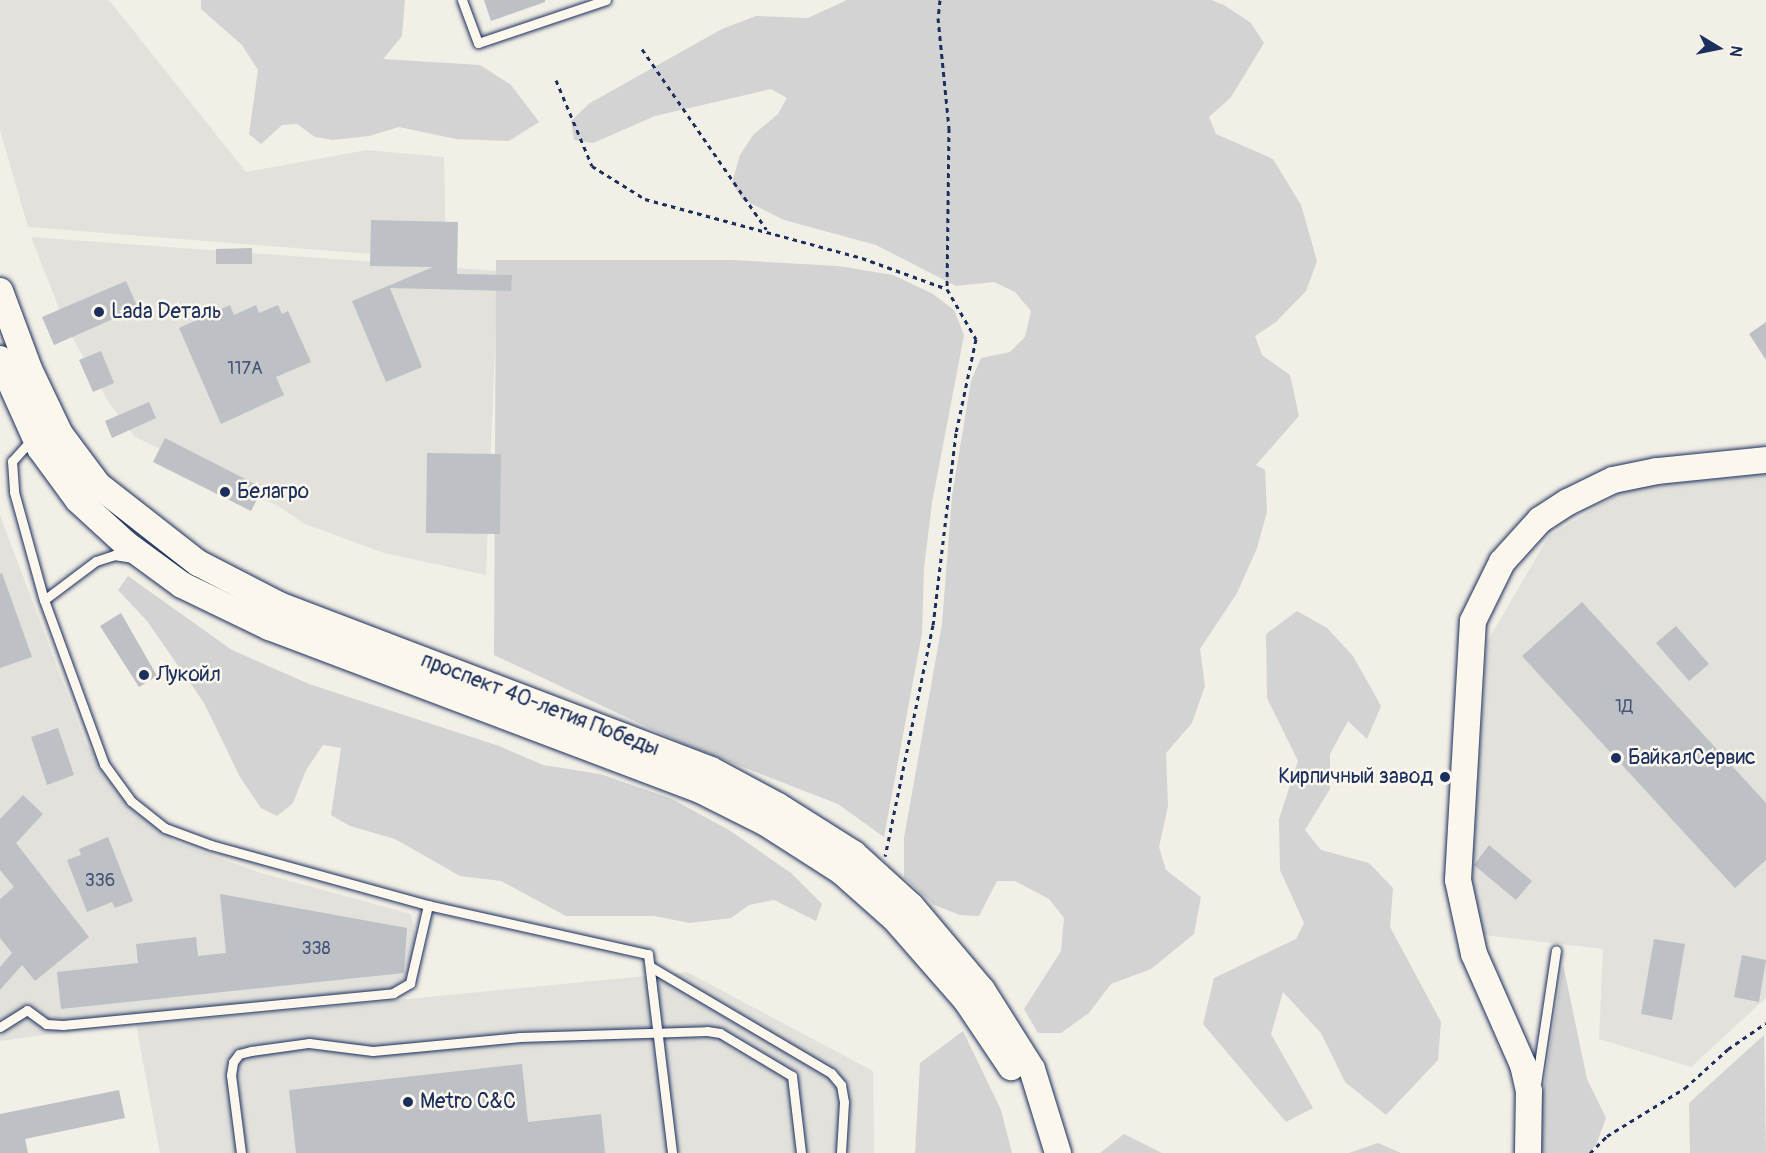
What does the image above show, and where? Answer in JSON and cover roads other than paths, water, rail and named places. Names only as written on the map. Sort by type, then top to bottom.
[{"type":"main road","name":"проспект 40-летия Победы","points":[[0,291],[29,369],[45,430],[98,485],[198,563],[279,605],[711,770],[854,854],[911,906],[982,990],[1032,1070],[1058,1153]]},
{"type":"main road","name":"проспект 40-летия Победы","points":[[0,359],[45,430],[78,500],[182,585],[268,627],[700,790],[766,823],[841,871],[895,919],[966,1000],[1017,1075],[1039,1153]]},
{"type":"main road","points":[[1528,1153],[1529,1091],[1523,1065],[1474,954],[1458,880],[1473,621],[1502,562],[1540,520],[1568,502],[1612,480],[1658,471],[1766,460]]},
{"type":"lane","points":[[462,0],[478,43],[606,0]]},
{"type":"lane","points":[[45,430],[12,461],[14,492],[44,600],[105,764],[130,801],[165,828],[211,845],[428,905],[648,954],[672,1153]]},
{"type":"lane","points":[[44,600],[62,584],[105,558],[114,555],[152,562]]},
{"type":"lane","points":[[0,1027],[27,1010],[46,1024],[63,1025],[393,993],[410,983],[428,905]]},
{"type":"lane","points":[[1529,1121],[1556,950]]},
{"type":"lane","points":[[651,967],[831,1073],[841,1085],[844,1102],[841,1153]]},
{"type":"lane","points":[[241,1153],[231,1075],[233,1062],[240,1054],[251,1051],[309,1043],[373,1051],[520,1037],[716,1031],[792,1076],[801,1153]]},
{"type":"place","name":"Lada Dеталь","points":[[99,312]]},
{"type":"place","name":"Белагро","points":[[225,492]]},
{"type":"place","name":"Лукойл","points":[[144,675]]},
{"type":"place","name":"БайкалСервис","points":[[1616,758]]},
{"type":"place","name":"Кирпичный завод","points":[[1445,777]]},
{"type":"place","name":"Metro C&C","points":[[408,1102]]}]
